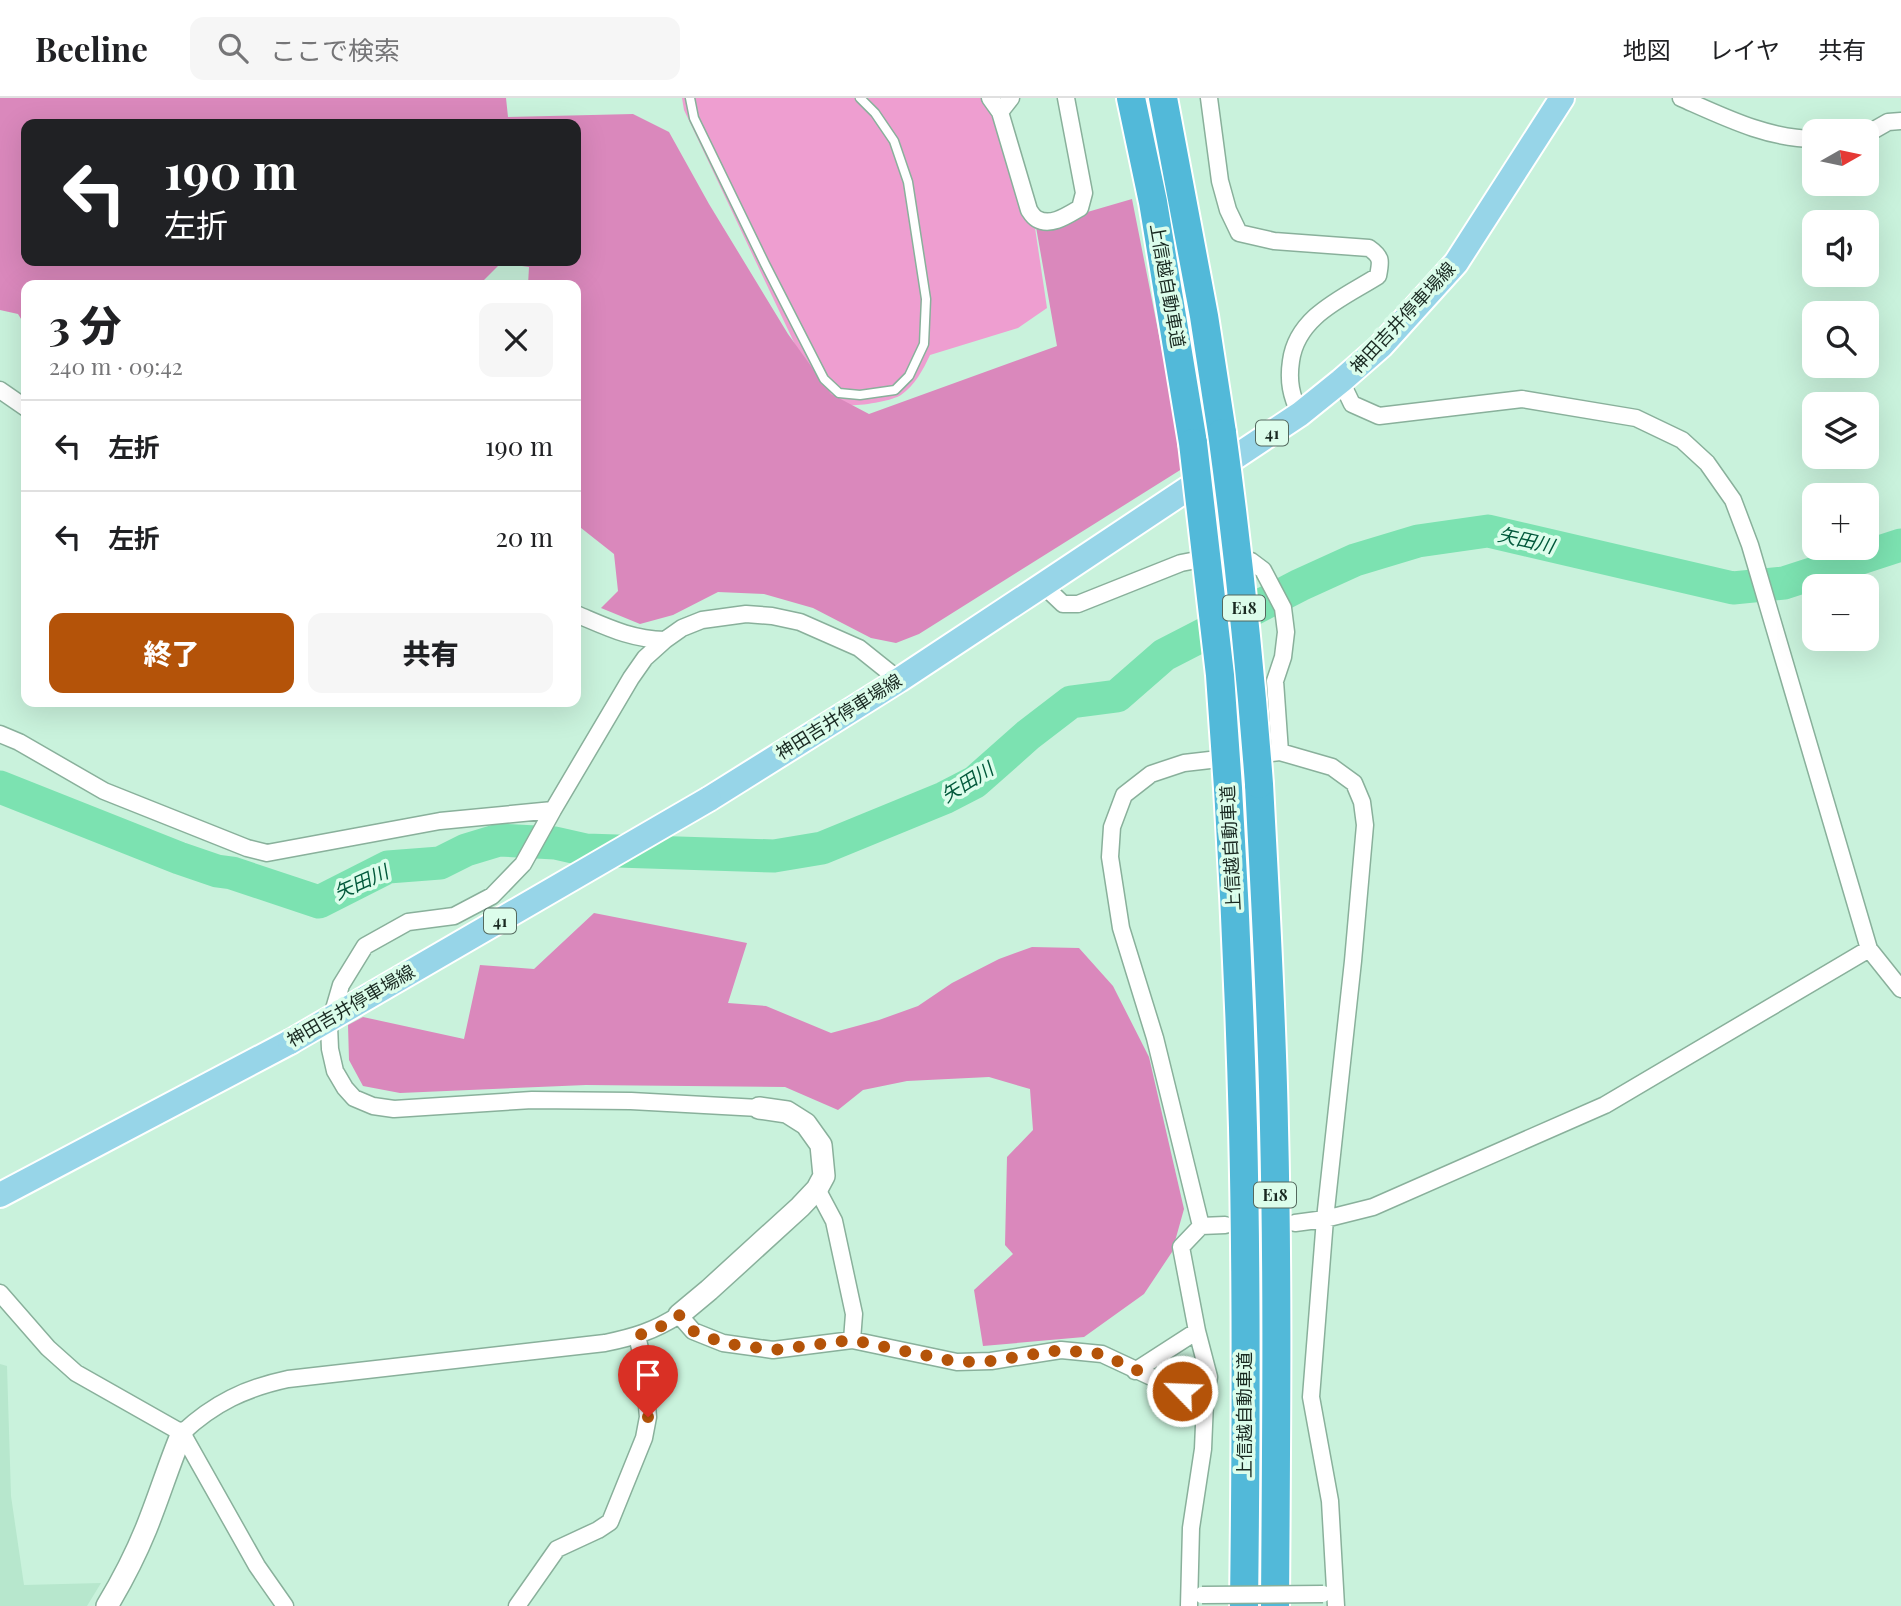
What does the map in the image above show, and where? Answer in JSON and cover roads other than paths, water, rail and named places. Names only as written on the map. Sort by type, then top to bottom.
[{"type":"highway","name":"上信越自動車道","points":[[1131,98],[1153,202],[1193,443],[1220,675],[1240,1011],[1245,1426],[1244,1606]]},
{"type":"highway","name":"上信越自動車道","points":[[1163,98],[1204,316],[1222,433],[1238,550],[1259,784],[1274,1129],[1275,1606]]},
{"type":"main road","name":"神田吉井停車場線","points":[[0,1195],[290,1042],[709,799],[899,680],[1300,414],[1381,346],[1456,263],[1562,98]]},
{"type":"street","points":[[990,98],[1000,112],[1029,210],[1037,219],[1050,222],[1080,208],[1084,193],[1066,98]]},
{"type":"street","points":[[1000,112],[1011,98]]},
{"type":"street","points":[[1209,98],[1220,181],[1227,210],[1239,233],[1274,241],[1369,248],[1378,254],[1381,264],[1378,276],[1316,315],[1302,330],[1293,349],[1289,375],[1291,392],[1300,414]]},
{"type":"street","points":[[1681,98],[1734,121],[1771,133],[1802,138]]},
{"type":"street","points":[[1880,127],[1888,122],[1901,121]]},
{"type":"street","points":[[1341,382],[1352,404],[1379,416],[1522,399],[1636,418],[1682,440],[1707,463],[1733,500],[1750,544],[1869,949],[1901,989]]},
{"type":"street","points":[[0,390],[21,405]]},
{"type":"street","points":[[1043,585],[1063,604],[1078,604],[1181,563],[1233,555],[1251,561],[1263,570],[1283,608],[1286,632],[1283,657],[1275,681],[1280,752]]},
{"type":"street","points":[[107,1606],[145,1531],[182,1433],[214,1406],[259,1385],[288,1378],[605,1343],[637,1336],[660,1327],[679,1315],[817,1189],[824,1176],[821,1145],[806,1124],[787,1112],[631,1101],[533,1100],[394,1109],[373,1106],[354,1098],[335,1071],[329,1026],[341,985],[365,946],[408,922],[454,916],[492,896],[523,864],[631,678],[645,658],[682,628],[702,620],[746,614],[800,622],[859,648],[899,680]]},
{"type":"street","points":[[581,616],[629,636],[665,640]]},
{"type":"street","points":[[0,734],[19,742],[104,791],[247,848],[267,853],[440,821],[553,810]]},
{"type":"street","points":[[1201,1226],[1155,1038],[1121,929],[1110,857],[1112,827],[1124,796],[1151,774],[1184,763],[1280,752],[1332,767],[1354,783],[1362,802],[1365,825],[1325,1219],[1311,1397],[1330,1501],[1332,1598],[1194,1599],[1191,1528],[1203,1449],[1209,1377],[1181,1247],[1201,1226],[1225,1225]]},
{"type":"street","points":[[1295,1223],[1325,1219],[1373,1207],[1605,1105],[1869,949]]},
{"type":"street","points":[[817,1189],[834,1221],[854,1314],[852,1340]]},
{"type":"street","points":[[0,1293],[69,1368],[182,1433],[257,1566],[285,1606]]},
{"type":"street","points":[[679,1315],[693,1331],[723,1343],[773,1350],[852,1340],[957,1362],[991,1361],[1061,1350],[1102,1354],[1205,1402]]},
{"type":"street","points":[[1135,1371],[1197,1331]]},
{"type":"street","points":[[517,1606],[557,1549],[610,1522],[644,1438],[648,1417],[643,1361],[637,1336]]},
{"type":"lane","points":[[690,98],[694,118],[824,379],[839,393],[860,395],[895,390],[909,376],[923,344],[926,299],[908,182],[894,141],[875,113],[860,98]]},
{"type":"waterway","name":"矢田川","points":[[0,787],[179,858],[319,902],[388,867],[440,863],[466,850],[499,840],[555,843],[586,850],[774,856],[822,848],[944,798],[975,782],[1028,735],[1071,702],[1117,696],[1164,655],[1300,585],[1355,560],[1418,541],[1488,531],[1733,588],[1784,583],[1901,545]]}]
